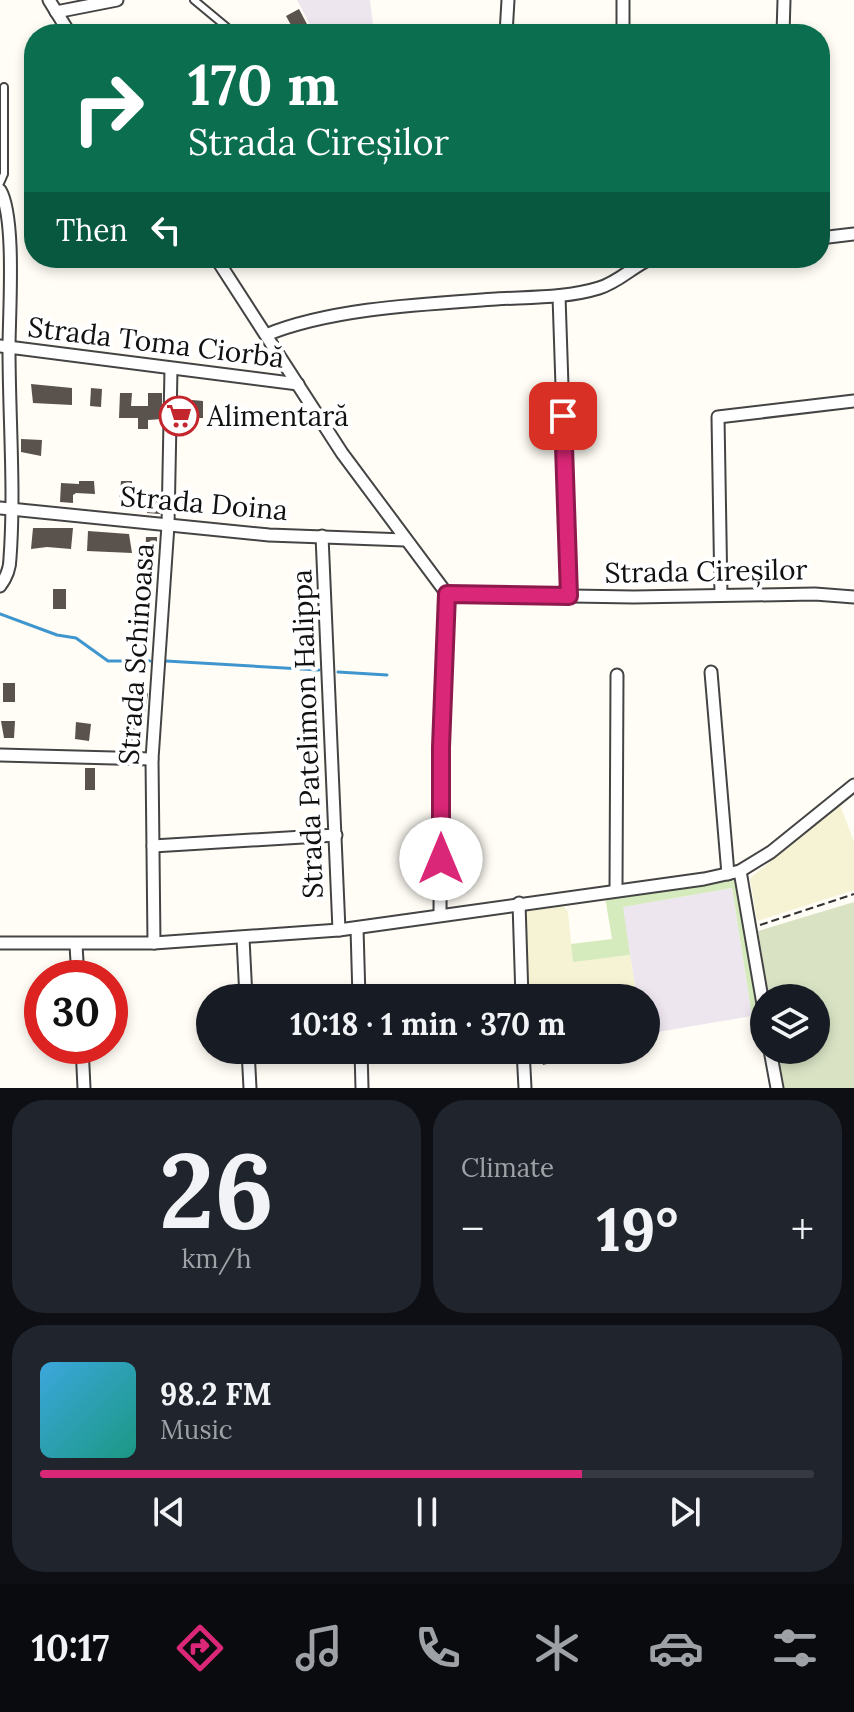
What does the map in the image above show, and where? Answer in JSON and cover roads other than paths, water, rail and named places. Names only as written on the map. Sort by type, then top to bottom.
[{"type":"street","points":[[49,0],[64,24]]},
{"type":"street","points":[[56,12],[117,0]]},
{"type":"street","points":[[507,24],[508,0]]},
{"type":"street","points":[[623,0],[623,24]]},
{"type":"street","points":[[783,24],[784,0]]},
{"type":"street","name":"Strada Toma Ciorbă","points":[[0,190],[6,203],[10,254],[5,346],[298,384]]},
{"type":"street","points":[[830,237],[854,234]]},
{"type":"street","points":[[222,268],[342,453],[447,594],[441,747],[440,915]]},
{"type":"street","points":[[266,335],[288,326],[424,303],[559,296],[598,289],[616,281],[629,268]]},
{"type":"street","points":[[559,296],[569,596]]},
{"type":"street","points":[[0,586],[8,573],[10,560],[5,508],[5,346]]},
{"type":"street","name":"Strada Schinoasa","points":[[154,943],[152,759],[168,525],[171,369]]},
{"type":"street","points":[[721,595],[718,417],[854,401]]},
{"type":"street","name":"Strada Doina","points":[[5,508],[269,535],[405,540]]},
{"type":"street","name":"Strada Patelimon Halippa","points":[[322,536],[339,930]]},
{"type":"street","name":"Strada Cireșilor","points":[[447,594],[815,594],[854,597]]},
{"type":"street","points":[[711,672],[734,872],[751,928],[760,984]]},
{"type":"street","points":[[616,890],[617,675]]},
{"type":"street","points":[[0,755],[152,759]]},
{"type":"street","points":[[0,943],[154,943],[339,930],[734,872],[771,852],[854,785]]},
{"type":"street","points":[[153,846],[336,835]]},
{"type":"street","points":[[519,903],[522,984]]},
{"type":"street","points":[[357,928],[359,984]]},
{"type":"street","points":[[243,938],[245,984]]},
{"type":"street","points":[[76,945],[77,960]]},
{"type":"street","points":[[83,1064],[84,1088]]},
{"type":"street","points":[[249,1064],[250,1088]]},
{"type":"street","points":[[361,1064],[362,1088]]},
{"type":"street","points":[[524,1064],[525,1088]]},
{"type":"street","points":[[773,1064],[777,1088]]},
{"type":"lane","points":[[194,0],[223,24]]},
{"type":"lane","points":[[0,183],[4,174],[4,87]]},
{"type":"waterway","points":[[0,614],[57,635],[76,638],[108,661],[150,661]]},
{"type":"waterway","points":[[166,661],[319,670]]},
{"type":"waterway","points":[[338,672],[387,675]]},
{"type":"place","name":"Alimentară","points":[[179,416]]}]
